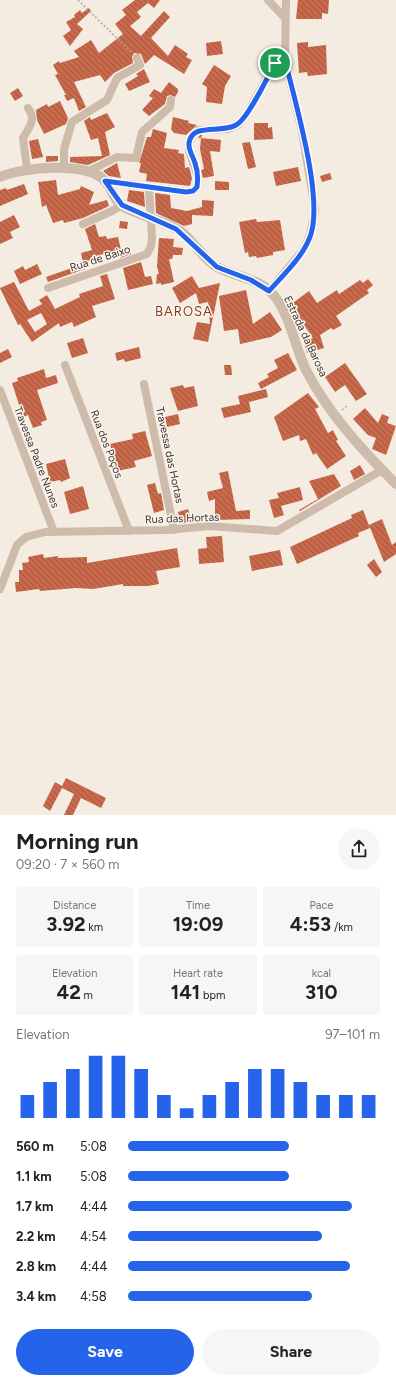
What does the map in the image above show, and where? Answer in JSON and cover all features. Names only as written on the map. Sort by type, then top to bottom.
[{"type":"street","points":[[268,0],[285,18]]},
{"type":"street","points":[[269,291],[304,249],[310,235],[315,210],[302,131],[285,60],[286,0]]},
{"type":"street","points":[[64,168],[64,149],[72,122],[107,100],[117,78],[140,65],[137,58]]},
{"type":"street","points":[[0,177],[27,169],[64,168],[87,172],[105,181],[149,188],[186,192],[193,191],[197,187],[198,177],[189,151],[189,143],[192,136],[198,130],[228,129],[239,124],[247,114],[275,63],[285,60]]},
{"type":"street","points":[[87,172],[117,157],[136,158],[142,132],[170,107],[171,100]]},
{"type":"street","points":[[27,169],[23,138],[32,125],[33,119],[28,108]]},
{"type":"street","points":[[83,224],[122,205],[105,181]]},
{"type":"street","points":[[149,188],[149,217]]},
{"type":"street","name":"Estrada da Barosa","points":[[122,205],[183,233],[217,267],[251,280],[269,291],[276,298],[309,374],[347,430],[396,484]]},
{"type":"street","name":"Rua de Baixo","points":[[48,288],[147,254],[152,238],[149,217]]},
{"type":"street","name":"Rua dos Poços","points":[[65,365],[129,531]]},
{"type":"street","name":"Travessa das Hortas","points":[[144,384],[174,530]]},
{"type":"street","name":"Travessa Padre Nunes","points":[[0,390],[54,532]]},
{"type":"street","name":"Rua das Hortas","points":[[0,589],[17,545],[26,537],[45,532],[174,530],[210,526],[277,531],[382,470]]},
{"type":"path","points":[[78,0],[122,46],[137,58]]},
{"type":"building","points":[[135,0],[160,0],[154,8],[148,3],[137,12],[141,17],[130,26],[141,36],[164,11],[170,17],[151,38],[168,56],[175,45],[188,54],[186,57],[192,60],[184,74],[154,55],[145,64],[141,54],[134,53],[132,57],[133,63],[114,73],[105,82],[100,75],[74,82],[86,107],[79,111],[74,98],[67,101],[64,95],[66,95],[55,75],[58,74],[53,65],[59,61],[60,63],[79,57],[74,51],[91,40],[99,53],[123,34],[115,24],[126,15],[122,10]]},
{"type":"building","points":[[298,0],[329,0],[328,14],[322,13],[322,19],[296,19]]},
{"type":"building","points":[[89,8],[91,11],[77,24],[83,29],[70,46],[63,36],[71,30],[66,22],[75,17],[74,15],[80,10],[82,13]]},
{"type":"building","points":[[221,41],[223,54],[207,56],[206,43]]},
{"type":"building","points":[[308,42],[308,47],[326,45],[327,74],[308,76],[307,72],[299,73],[297,43]]},
{"type":"building","points":[[214,65],[231,76],[225,86],[222,104],[206,102],[207,87],[202,84]]},
{"type":"building","points":[[144,69],[150,82],[129,91],[125,84],[138,76],[136,74]]},
{"type":"building","points":[[169,82],[178,89],[178,92],[175,97],[171,95],[167,96],[165,104],[149,116],[142,110],[153,98],[149,96],[154,89],[161,93]]},
{"type":"building","points":[[18,88],[23,96],[15,101],[10,93]]},
{"type":"building","points":[[60,101],[68,118],[66,124],[44,134],[37,120],[36,110],[47,104],[48,107]]},
{"type":"building","points":[[107,113],[115,127],[105,132],[110,155],[88,165],[70,162],[70,157],[102,156],[98,138],[91,140],[84,121],[90,117],[91,120]]},
{"type":"building","points":[[173,117],[189,121],[188,123],[197,125],[186,135],[174,133],[171,129]]},
{"type":"building","points":[[254,123],[268,123],[268,128],[272,127],[273,139],[254,140]]},
{"type":"building","points":[[153,129],[167,133],[164,148],[179,150],[178,153],[184,154],[185,168],[189,167],[192,178],[190,186],[146,181],[147,174],[139,172],[141,163],[139,163],[147,137],[151,137]]},
{"type":"building","points":[[201,138],[221,140],[220,152],[210,151],[214,176],[203,178],[201,170],[204,169],[200,149]]},
{"type":"building","points":[[38,139],[43,157],[32,159],[29,141]]},
{"type":"building","points":[[250,142],[256,167],[248,169],[242,143]]},
{"type":"building","points":[[46,156],[58,156],[58,161],[46,162]]},
{"type":"building","points":[[117,163],[121,178],[109,176],[103,171]]},
{"type":"building","points":[[298,167],[301,181],[276,186],[273,172]]},
{"type":"building","points":[[330,173],[332,179],[322,182],[320,176]]},
{"type":"building","points":[[56,180],[58,195],[80,189],[81,186],[94,192],[89,205],[107,200],[109,206],[83,218],[64,223],[63,220],[53,223],[46,205],[42,207],[38,182]]},
{"type":"building","points":[[215,181],[229,182],[229,190],[215,190]]},
{"type":"building","points":[[24,184],[28,194],[0,206],[0,190],[6,188],[7,190]]},
{"type":"building","points":[[129,190],[144,192],[145,207],[127,201]]},
{"type":"building","points":[[155,193],[170,195],[171,208],[187,211],[202,207],[202,200],[214,201],[213,216],[192,215],[192,224],[184,226],[156,213]]},
{"type":"building","points":[[14,215],[20,227],[10,232],[13,238],[0,244],[0,222]]},
{"type":"building","points":[[256,219],[257,222],[280,220],[285,250],[273,252],[273,255],[257,258],[256,256],[249,257],[248,252],[245,253],[239,222]]},
{"type":"building","points":[[120,221],[128,222],[127,229],[119,228]]},
{"type":"building","points":[[95,224],[99,237],[106,236],[107,239],[118,237],[121,250],[91,257],[92,260],[83,262],[81,253],[92,250],[85,229]]},
{"type":"building","points":[[159,238],[174,239],[173,247],[183,248],[182,255],[173,255],[172,259],[169,259],[174,282],[161,285],[161,283],[156,284],[157,274],[159,274],[157,267]]},
{"type":"building","points":[[130,250],[131,254],[120,258],[119,252]]},
{"type":"building","points":[[141,262],[145,277],[151,276],[153,284],[128,290],[123,268]]},
{"type":"building","points":[[37,264],[42,274],[20,284],[14,271],[23,266],[25,270]]},
{"type":"building","points":[[83,264],[85,269],[48,282],[46,277]]},
{"type":"building","points":[[107,274],[115,299],[92,306],[96,317],[74,327],[72,322],[60,327],[59,323],[32,342],[20,324],[18,325],[0,288],[14,282],[29,311],[42,304],[39,300],[47,295],[55,309],[80,297],[79,294],[103,286],[100,276]],"holes":[[[41,313],[47,324],[35,332],[27,320]]]},
{"type":"building","points":[[192,276],[199,288],[220,283],[208,342],[193,339],[197,322],[210,324],[208,302],[199,304],[196,293],[180,303],[172,288]]},
{"type":"building","points":[[368,279],[373,285],[367,290],[369,293],[336,316],[342,325],[333,330],[331,328],[320,335],[324,348],[307,353],[304,341],[313,338],[290,305],[309,291],[317,303],[337,290],[339,294],[360,280],[363,283]]},
{"type":"building","points":[[246,290],[253,324],[270,312],[282,330],[271,337],[240,344],[238,329],[224,331],[219,296]]},
{"type":"building","points":[[83,338],[88,353],[72,358],[67,343]]},
{"type":"building","points":[[139,347],[141,358],[125,362],[124,359],[117,361],[115,353]]},
{"type":"building","points":[[8,349],[12,357],[0,363],[0,353]]},
{"type":"building","points":[[288,353],[297,370],[261,389],[258,383],[269,377],[267,374],[278,368],[274,360]]},
{"type":"building","points":[[345,363],[367,394],[356,401],[345,385],[335,392],[325,377]]},
{"type":"building","points":[[224,365],[231,365],[232,375],[225,375]]},
{"type":"building","points":[[44,369],[46,378],[56,375],[58,383],[37,390],[47,420],[41,422],[42,425],[33,428],[28,415],[23,417],[12,383],[18,381],[17,378]]},
{"type":"building","points":[[183,385],[184,388],[194,386],[198,406],[178,411],[170,388]]},
{"type":"building","points":[[266,389],[268,397],[249,402],[251,412],[224,418],[221,408],[240,404],[238,396]]},
{"type":"building","points":[[308,393],[319,407],[315,409],[328,433],[333,430],[338,440],[336,441],[346,456],[327,469],[316,453],[313,455],[306,439],[300,441],[299,435],[283,441],[274,417]]},
{"type":"building","points":[[365,408],[378,423],[382,414],[389,417],[387,423],[396,426],[386,455],[372,449],[376,438],[368,435],[353,419]]},
{"type":"building","points":[[178,414],[180,424],[167,427],[165,417]]},
{"type":"building","points":[[145,431],[152,456],[134,461],[136,467],[117,471],[110,444],[133,439],[132,434]]},
{"type":"building","points":[[65,459],[70,478],[61,482],[60,480],[50,482],[46,464]]},
{"type":"building","points":[[360,465],[365,474],[354,480],[350,471]]},
{"type":"building","points":[[228,471],[236,511],[250,510],[250,519],[215,520],[215,499],[209,501],[207,492],[223,488],[219,473]]},
{"type":"building","points":[[334,474],[341,486],[300,511],[299,510],[318,499],[309,481]]},
{"type":"building","points":[[155,483],[158,494],[161,493],[164,510],[154,513],[147,485]]},
{"type":"building","points":[[83,486],[89,509],[70,514],[64,492]]},
{"type":"building","points":[[300,487],[303,500],[281,506],[284,515],[274,518],[269,500],[279,498],[277,493]]},
{"type":"building","points":[[188,509],[192,522],[181,523],[178,512]]},
{"type":"building","points":[[363,510],[370,528],[358,533],[359,536],[297,564],[290,547],[352,518],[351,515]]},
{"type":"building","points":[[382,519],[392,545],[396,542],[396,554],[384,562],[369,525]]},
{"type":"building","points":[[222,536],[224,562],[199,564],[198,549],[207,548],[206,537]]},
{"type":"building","points":[[177,548],[180,567],[156,571],[159,584],[148,586],[123,586],[123,584],[93,589],[76,588],[40,591],[39,589],[16,592],[15,582],[19,582],[19,570],[23,570],[22,563],[29,562],[28,557],[43,554],[44,558],[58,556],[58,558],[87,557],[87,563]]},
{"type":"building","points":[[280,550],[283,565],[252,571],[249,556]]},
{"type":"building","points":[[374,559],[382,572],[376,577],[367,565]]},
{"type":"building","points":[[66,778],[106,798],[101,808],[81,798],[73,815],[64,815],[74,794],[62,788],[50,811],[43,806],[55,782],[62,786]]},
{"type":"district","name":"BAROSA","points":[[184,311]]},
{"type":"route","points":[[280,60],[285,60],[302,131],[315,210],[310,235],[304,249],[291,267],[269,291],[251,280],[217,267],[202,254],[183,233],[122,205],[112,193],[105,181],[149,188],[186,192],[193,191],[197,187],[198,177],[195,163],[189,151],[189,143],[192,136],[198,130],[228,129],[239,124],[247,114],[275,63],[280,60]]}]
